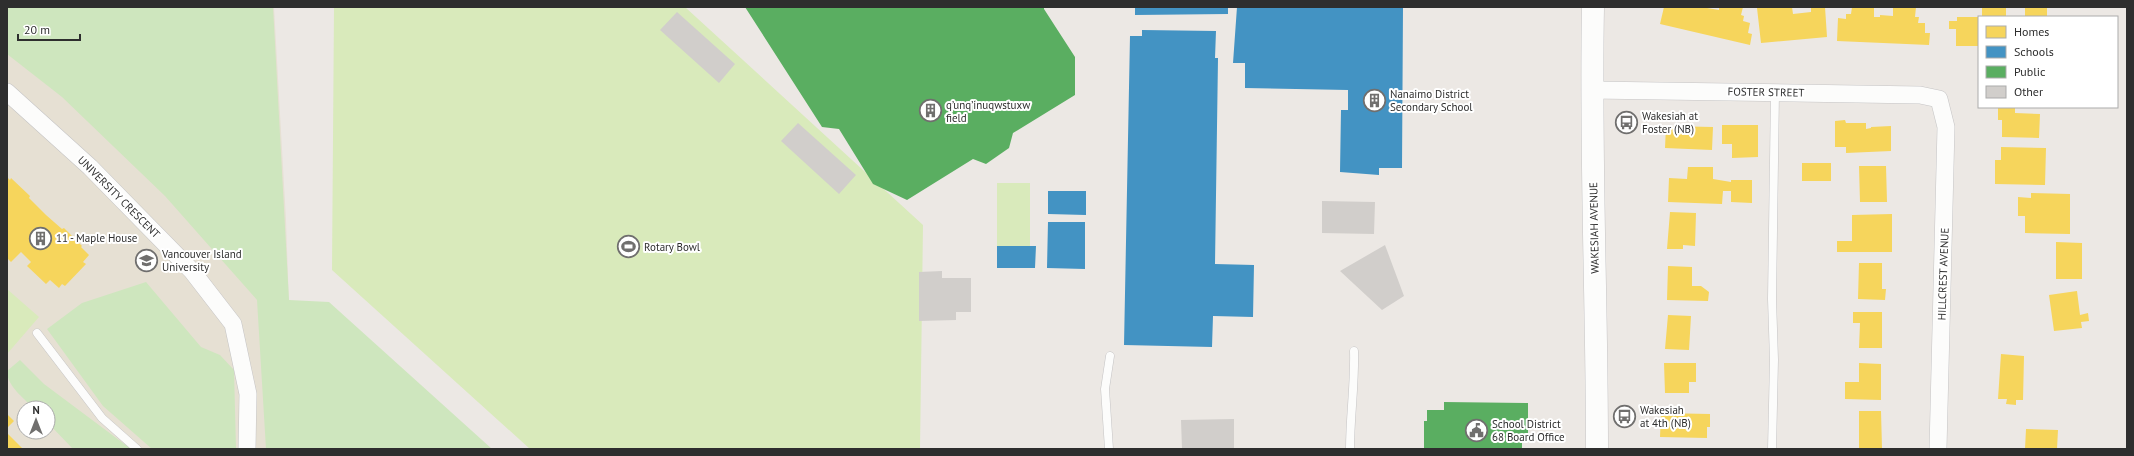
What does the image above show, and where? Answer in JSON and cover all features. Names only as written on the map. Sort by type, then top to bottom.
[{"type":"main road","name":"WAKESIAH AVENUE","points":[[1593,7],[1592,90],[1597,449]]},
{"type":"street","name":"FOSTER STREET","points":[[1592,90],[1920,95],[1940,99]]},
{"type":"street","name":"UNIVERSITY CRESCENT","points":[[7,92],[90,167],[187,266],[233,324],[248,394],[247,449]]},
{"type":"street","name":"HILLCREST AVENUE","points":[[1938,449],[1946,127],[1940,99]]},
{"type":"lane","points":[[1772,449],[1774,360],[1772,299],[1775,92]]},
{"type":"lane","points":[[37,333],[102,418],[137,449]]},
{"type":"lane","points":[[1350,449],[1350,421],[1355,386],[1354,351]]},
{"type":"lane","points":[[1109,449],[1105,389],[1110,356]]},
{"type":"shaded area","name":"Vancouver Island University","points":[[7,7],[274,7],[286,220],[294,449],[7,449]]},
{"type":"green space","points":[[7,7],[273,7],[289,300],[329,302],[492,449],[266,449],[257,300],[165,196],[62,97],[7,54]]},
{"type":"green space","name":"Rotary Bowl","points":[[334,7],[685,7],[923,225],[920,449],[530,449],[332,270]]},
{"type":"green space","points":[[997,183],[1030,183],[1030,256],[997,256]]},
{"type":"green space","points":[[146,282],[201,347],[220,355],[234,370],[236,449],[152,449],[103,406],[47,329],[82,303]]},
{"type":"green space","points":[[7,289],[39,317],[7,354]]},
{"type":"green space","points":[[20,360],[44,384],[131,449],[73,449],[56,431],[56,400],[25,400],[13,387],[7,371]]},
{"type":"building: Homes","points":[[1664,7],[1701,7],[1719,10],[1719,7],[1743,7],[1741,15],[1744,16],[1743,21],[1750,23],[1748,33],[1752,34],[1750,45],[1660,24]]},
{"type":"building: Homes","points":[[1792,7],[1793,14],[1811,12],[1811,7],[1825,7],[1827,37],[1761,43],[1757,8]]},
{"type":"building: Homes","points":[[1852,7],[1874,7],[1874,17],[1880,17],[1880,15],[1893,16],[1893,7],[1916,7],[1915,17],[1919,17],[1918,23],[1925,23],[1925,33],[1930,33],[1929,45],[1837,41],[1838,18],[1846,19],[1846,14],[1851,14]]},
{"type":"building: Homes","points":[[1982,7],[2006,7],[2006,16],[1982,16]]},
{"type":"building: Homes","points":[[2025,7],[2047,7],[2047,16],[2025,16]]},
{"type":"building: Homes","points":[[1957,17],[1978,17],[1978,46],[1956,46],[1956,29],[1949,29],[1949,21],[1957,21]]},
{"type":"building: Homes","points":[[1998,108],[2015,108],[2015,113],[2040,114],[2039,138],[2002,137],[2002,120],[1998,120]]},
{"type":"building: Homes","points":[[1845,120],[1846,123],[1866,123],[1866,129],[1871,127],[1891,126],[1891,151],[1846,153],[1846,147],[1835,147],[1835,121]]},
{"type":"building: Homes","points":[[1722,125],[1758,125],[1758,157],[1732,158],[1732,144],[1722,144]]},
{"type":"building: Homes","points":[[1666,126],[1713,127],[1712,150],[1665,148]]},
{"type":"building: Homes","points":[[2001,147],[2046,148],[2045,185],[1995,184],[1995,160],[2001,160]]},
{"type":"building: Homes","points":[[1802,163],[1831,163],[1831,181],[1802,181]]},
{"type":"building: Homes","points":[[1859,166],[1886,166],[1887,202],[1860,202]]},
{"type":"building: Homes","points":[[1688,167],[1713,167],[1713,179],[1731,182],[1731,180],[1752,180],[1752,203],[1731,202],[1731,191],[1723,191],[1722,204],[1668,202],[1669,178],[1687,179]]},
{"type":"building: Homes","name":"11 - Maple House","points":[[7,177],[10,180],[11,178],[30,196],[29,198],[46,215],[62,229],[64,228],[89,255],[83,262],[86,264],[65,286],[62,284],[59,288],[50,280],[46,284],[27,266],[31,262],[21,252],[11,262],[7,258]]},
{"type":"building: Homes","points":[[2031,193],[2070,194],[2070,234],[2025,233],[2025,216],[2018,216],[2018,197],[2031,198]]},
{"type":"building: Homes","points":[[1670,212],[1696,213],[1695,246],[1683,245],[1683,249],[1667,249]]},
{"type":"building: Homes","points":[[1892,214],[1892,252],[1837,252],[1837,241],[1852,241],[1852,215]]},
{"type":"building: Homes","points":[[2056,242],[2082,243],[2082,279],[2056,279]]},
{"type":"building: Homes","points":[[1859,263],[1882,263],[1882,289],[1886,289],[1885,300],[1858,299]]},
{"type":"building: Homes","points":[[1668,266],[1692,267],[1692,286],[1701,286],[1709,292],[1708,301],[1667,300]]},
{"type":"building: Homes","points":[[2077,291],[2080,315],[2088,313],[2089,321],[2081,322],[2082,328],[2054,331],[2049,295]]},
{"type":"building: Homes","points":[[1853,312],[1882,312],[1882,348],[1859,348],[1860,323],[1853,323]]},
{"type":"building: Homes","points":[[1668,315],[1691,316],[1689,350],[1665,349]]},
{"type":"building: Homes","points":[[2001,354],[2024,356],[2023,400],[2016,400],[2016,405],[2006,404],[2007,399],[1998,399]]},
{"type":"building: Homes","points":[[1664,363],[1696,363],[1696,382],[1689,382],[1689,393],[1665,393]]},
{"type":"building: Homes","points":[[1859,363],[1881,364],[1881,400],[1845,399],[1845,382],[1859,382]]},
{"type":"building: Homes","points":[[1859,411],[1881,411],[1882,448],[1859,449]]},
{"type":"building: Homes","points":[[1661,413],[1710,414],[1710,427],[1707,427],[1707,438],[1660,437]]},
{"type":"building: Homes","points":[[7,414],[14,421],[7,428]]},
{"type":"building: Homes","points":[[2026,429],[2058,430],[2057,449],[2025,449]]},
{"type":"building: Homes","points":[[7,433],[23,449],[7,449]]},
{"type":"building: Schools","points":[[1135,7],[1228,7],[1228,14],[1135,15]]},
{"type":"building: Schools","name":"Nanaimo District Secondary School","points":[[1237,7],[1403,7],[1402,168],[1379,168],[1379,175],[1340,172],[1341,110],[1348,110],[1348,90],[1245,88],[1245,63],[1233,63]]},
{"type":"building: Schools","points":[[1142,30],[1216,31],[1215,58],[1218,58],[1215,264],[1254,265],[1253,317],[1213,316],[1212,347],[1124,345],[1130,36],[1142,36]]},
{"type":"building: Schools","points":[[1048,191],[1086,191],[1086,215],[1048,214]]},
{"type":"building: Schools","points":[[1048,222],[1085,222],[1085,269],[1047,268]]},
{"type":"building: Schools","points":[[997,246],[1036,246],[1035,268],[997,268]]},
{"type":"building: Public","name":"q’unq’inuqwstuxw field","points":[[745,7],[1044,7],[1075,57],[1075,95],[1013,133],[1009,148],[986,164],[973,159],[907,200],[873,184],[839,129],[822,127]]},
{"type":"building: Public","name":"School District 68 Board Office","points":[[1444,402],[1528,403],[1528,435],[1522,435],[1522,449],[1424,449],[1424,421],[1427,421],[1427,410],[1444,410]]},
{"type":"building: Other","points":[[677,12],[735,64],[719,83],[660,30]]},
{"type":"building: Other","points":[[798,123],[856,175],[839,194],[781,141]]},
{"type":"building: Other","points":[[1322,201],[1375,202],[1374,234],[1322,233]]},
{"type":"building: Other","points":[[1385,245],[1404,296],[1382,310],[1340,271]]},
{"type":"building: Other","points":[[942,271],[942,278],[971,278],[971,312],[956,312],[956,320],[919,321],[919,272]]},
{"type":"building: Other","points":[[1234,419],[1234,449],[1182,449],[1181,420]]},
{"type":"place","name":"Nanaimo District Secondary School","points":[[1375,100]]},
{"type":"place","name":"q’unq’inuqwstuxw field","points":[[930,111]]},
{"type":"place","name":"Wakesiah at Foster (NB)","points":[[1626,122]]},
{"type":"place","name":"11 - Maple House","points":[[40,238]]},
{"type":"place","name":"Rotary Bowl","points":[[628,247]]},
{"type":"place","name":"Vancouver Island University","points":[[147,260]]},
{"type":"place","name":"Wakesiah at 4th (NB)","points":[[1624,416]]},
{"type":"place","name":"School District 68 Board Office","points":[[1476,430]]}]
